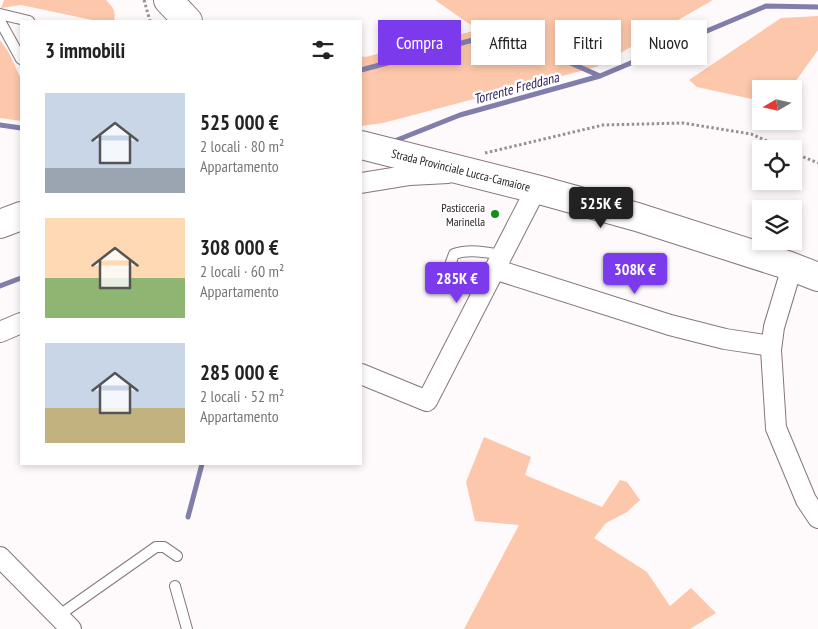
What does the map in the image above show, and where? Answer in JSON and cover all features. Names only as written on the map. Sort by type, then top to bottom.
[{"type":"main road","points":[[160,0],[168,20]]},
{"type":"main road","points":[[168,0],[187,20]]},
{"type":"main road","name":"Strada Provinciale Lucca-Camaiore","points":[[392,156],[473,163],[536,189],[637,217],[818,277]]},
{"type":"main road","points":[[0,224],[20,216]]},
{"type":"street","points":[[365,181],[392,156]]},
{"type":"street","points":[[362,374],[427,401],[536,189]]},
{"type":"street","points":[[497,262],[670,325],[725,339],[771,346]]},
{"type":"street","points":[[792,267],[774,327],[771,346],[776,428],[806,500],[818,518]]},
{"type":"street","points":[[0,332],[20,323]]},
{"type":"street","points":[[0,557],[65,623]]},
{"type":"lane","points":[[0,14],[25,20]]},
{"type":"lane","points":[[0,21],[20,57]]},
{"type":"lane","points":[[446,276],[454,254],[460,252],[487,252],[497,262]]},
{"type":"lane","points":[[65,623],[156,547],[164,547],[177,556]]},
{"type":"lane","points":[[175,586],[187,629]]},
{"type":"path","points":[[144,0],[150,20]]},
{"type":"path","points":[[473,163],[603,125],[683,123],[751,134],[765,140]]},
{"type":"path","points":[[802,157],[818,164]]},
{"type":"shaded area","points":[[4,0],[106,0],[115,14],[114,20],[92,20],[21,5],[1,8]]},
{"type":"shaded area","points":[[435,0],[713,0],[678,20],[631,20],[631,47],[621,53],[621,20],[555,20],[555,65],[599,65],[383,123],[362,126],[362,56],[378,54],[378,65],[461,65],[461,34],[471,32],[471,65],[545,65],[545,20],[471,20],[471,25]]},
{"type":"shaded area","points":[[818,16],[818,50],[796,80],[752,80],[752,99],[697,87],[689,80],[781,18]]},
{"type":"shaded area","points":[[0,40],[9,53],[20,77],[20,121],[0,118]]},
{"type":"shaded area","points":[[484,437],[531,457],[525,475],[602,507],[620,480],[627,482],[640,500],[627,512],[606,523],[594,538],[647,572],[670,606],[691,588],[716,613],[690,629],[464,629],[519,525],[475,521],[466,482]]},
{"type":"waterway","name":"Torrente Freddana","points":[[392,142],[460,115],[600,76],[766,6],[818,7]]},
{"type":"waterway","points":[[362,70],[471,41]]},
{"type":"waterway","points":[[575,65],[600,76]]},
{"type":"waterway","points":[[0,125],[20,128]]},
{"type":"waterway","name":"Torrente Freddana","points":[[0,286],[20,278]]},
{"type":"waterway","points":[[188,517],[202,465]]},
{"type":"place","name":"Pasticceria Marinella","points":[[495,214]]}]
